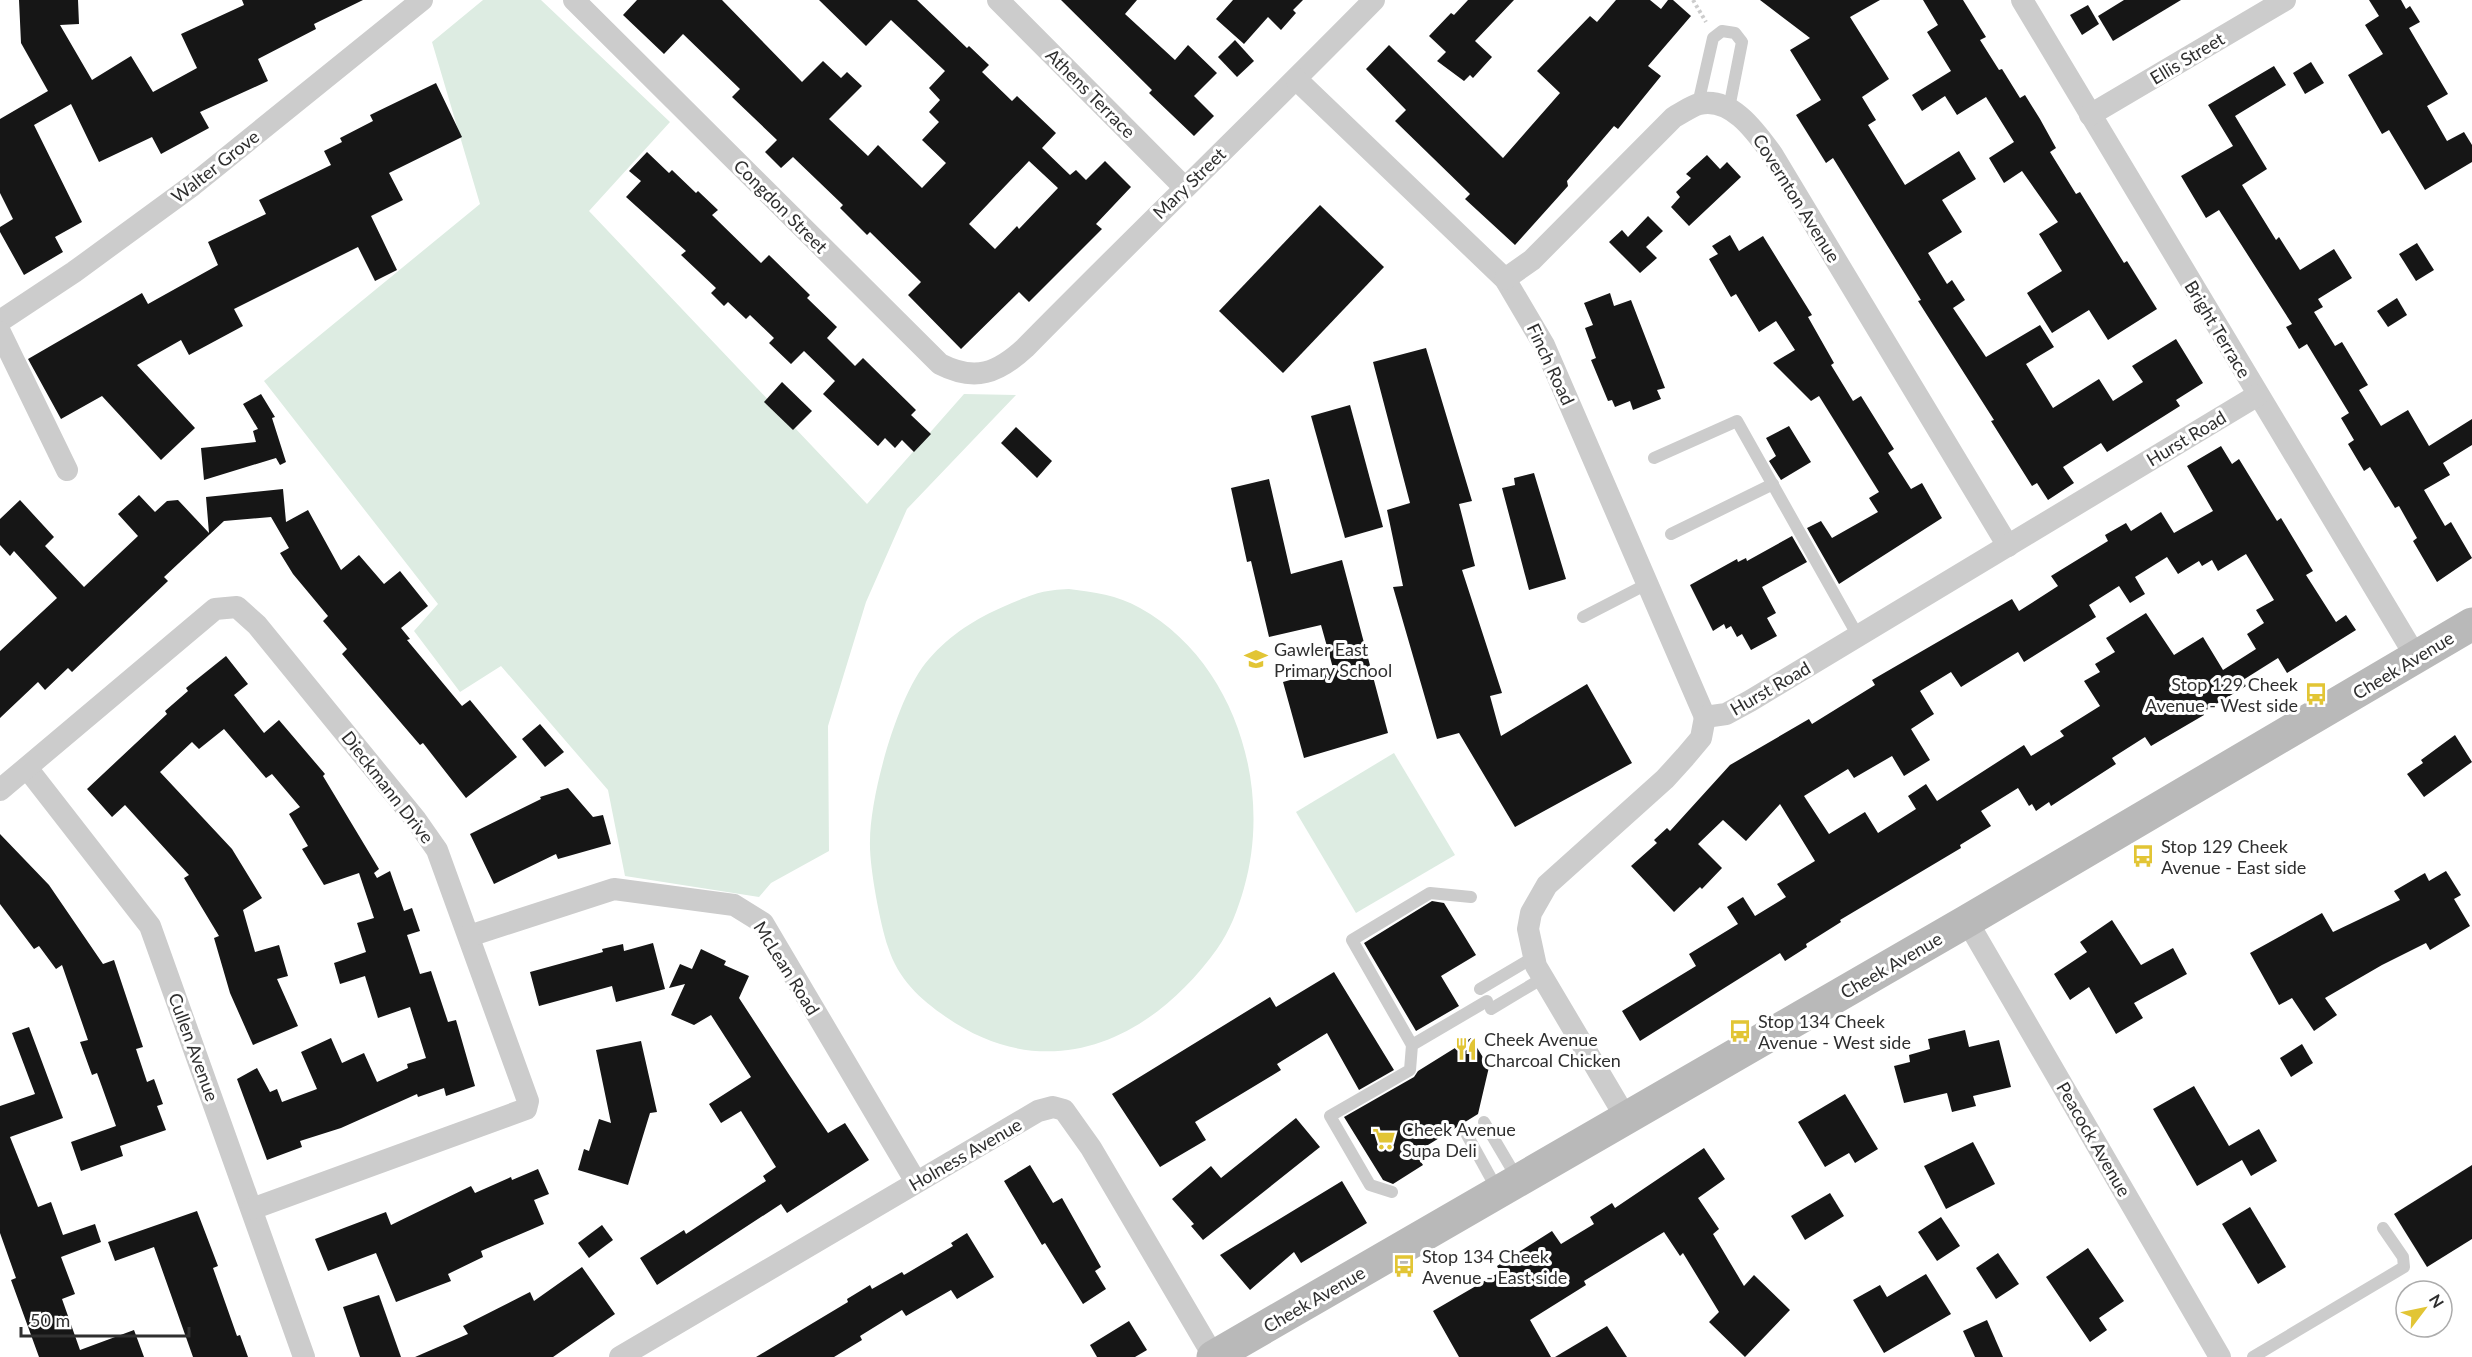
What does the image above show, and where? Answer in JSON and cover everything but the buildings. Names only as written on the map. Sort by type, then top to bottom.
[{"type":"street","name":"Walter Grove","points":[[0,321],[74,272],[194,185],[422,0]]},
{"type":"street","name":"Congdon Street","points":[[574,0],[940,363],[972,374],[1005,366]]},
{"type":"street","name":"Athens Terrace","points":[[998,0],[1184,187]]},
{"type":"street","name":"Mary Street","points":[[1005,366],[1374,0]]},
{"type":"street","name":"Bright Terrace","points":[[2022,0],[2416,657]]},
{"type":"street","name":"Ellis Street","points":[[2090,115],[2284,0]]},
{"type":"street","name":"Finch Road","points":[[1296,79],[1505,279],[1545,345],[1705,717]]},
{"type":"street","points":[[1505,279],[1532,260],[1674,117],[1698,104],[1712,103],[1729,108]]},
{"type":"street","name":"Covernton Avenue","points":[[1729,108],[1755,130],[1772,154],[2008,546]]},
{"type":"street","points":[[0,332],[67,470]]},
{"type":"street","name":"Hurst Road","points":[[1626,1118],[1543,978],[1534,957],[1528,929],[1531,913],[1547,885],[1665,779],[1701,738],[1705,717],[1726,714],[2258,396]]},
{"type":"street","name":"Dieckmann Drive","points":[[0,790],[215,609],[237,608],[257,625],[422,827],[437,850],[528,1101],[526,1109],[252,1209]]},
{"type":"street","name":"Cheek Avenue","points":[[1214,1357],[1967,921],[2472,624]]},
{"type":"street","name":"Cullen Avenue","points":[[27,768],[150,926],[304,1357]]},
{"type":"street","name":"McLean Road","points":[[469,936],[614,889],[734,905],[754,915],[763,923],[916,1182]]},
{"type":"street","name":"Peacock Avenue","points":[[1967,921],[2220,1357]]},
{"type":"street","name":"Holness Avenue","points":[[620,1357],[1038,1111],[1053,1107],[1064,1110],[1091,1148],[1214,1357]]},
{"type":"lane","points":[[1698,104],[1713,38],[1722,31],[1735,33],[1742,42],[1729,108]]},
{"type":"lane","points":[[1654,458],[1737,421],[1858,636]]},
{"type":"lane","points":[[1671,534],[1773,484]]},
{"type":"lane","points":[[1583,617],[1647,584]]},
{"type":"lane","points":[[1392,1192],[1370,1185],[1330,1116],[1410,1070],[1412,1045],[1352,940],[1430,893],[1471,897]]},
{"type":"lane","points":[[1480,989],[1534,957]]},
{"type":"lane","points":[[1412,1045],[1543,978]]},
{"type":"lane","points":[[1484,1122],[1509,1186]]},
{"type":"lane","points":[[1466,1133],[1509,1186]]},
{"type":"lane","points":[[2253,1357],[2404,1267],[2403,1257],[2383,1228]]},
{"type":"path","points":[[1693,0],[1699,6],[1713,38]]},
{"type":"shaded area","points":[[483,0],[541,0],[670,122],[589,211],[867,504],[964,394],[1016,395],[907,509],[866,602],[828,726],[829,851],[771,883],[759,897],[625,876],[608,790],[501,666],[460,692],[414,631],[438,604],[264,381],[480,204],[432,42]]},
{"type":"shaded area","points":[[1069,589],[1114,597],[1140,608],[1173,631],[1200,660],[1222,693],[1238,730],[1249,769],[1253,809],[1252,849],[1242,896],[1226,935],[1191,981],[1161,1008],[1129,1030],[1095,1044],[1059,1051],[1022,1049],[984,1038],[946,1017],[911,987],[898,969],[885,937],[873,879],[870,852],[871,821],[880,772],[897,719],[907,695],[929,659],[955,635],[994,611],[1036,594]]},
{"type":"shaded area","points":[[1394,753],[1455,855],[1356,913],[1296,812]]},
{"type":"place","name":"Gawler East Primary School","points":[[1256,659]]},
{"type":"place","name":"Stop 129 Cheek Avenue - West side","points":[[2316,694]]},
{"type":"place","name":"Stop 129 Cheek Avenue - East side","points":[[2143,856]]},
{"type":"place","name":"Stop 134 Cheek Avenue - West side","points":[[1740,1031]]},
{"type":"place","name":"Cheek Avenue Charcoal Chicken","points":[[1466,1049]]},
{"type":"place","name":"Cheek Avenue Supa Deli","points":[[1384,1139]]},
{"type":"place","name":"Stop 134 Cheek Avenue - East side","points":[[1404,1266]]}]
